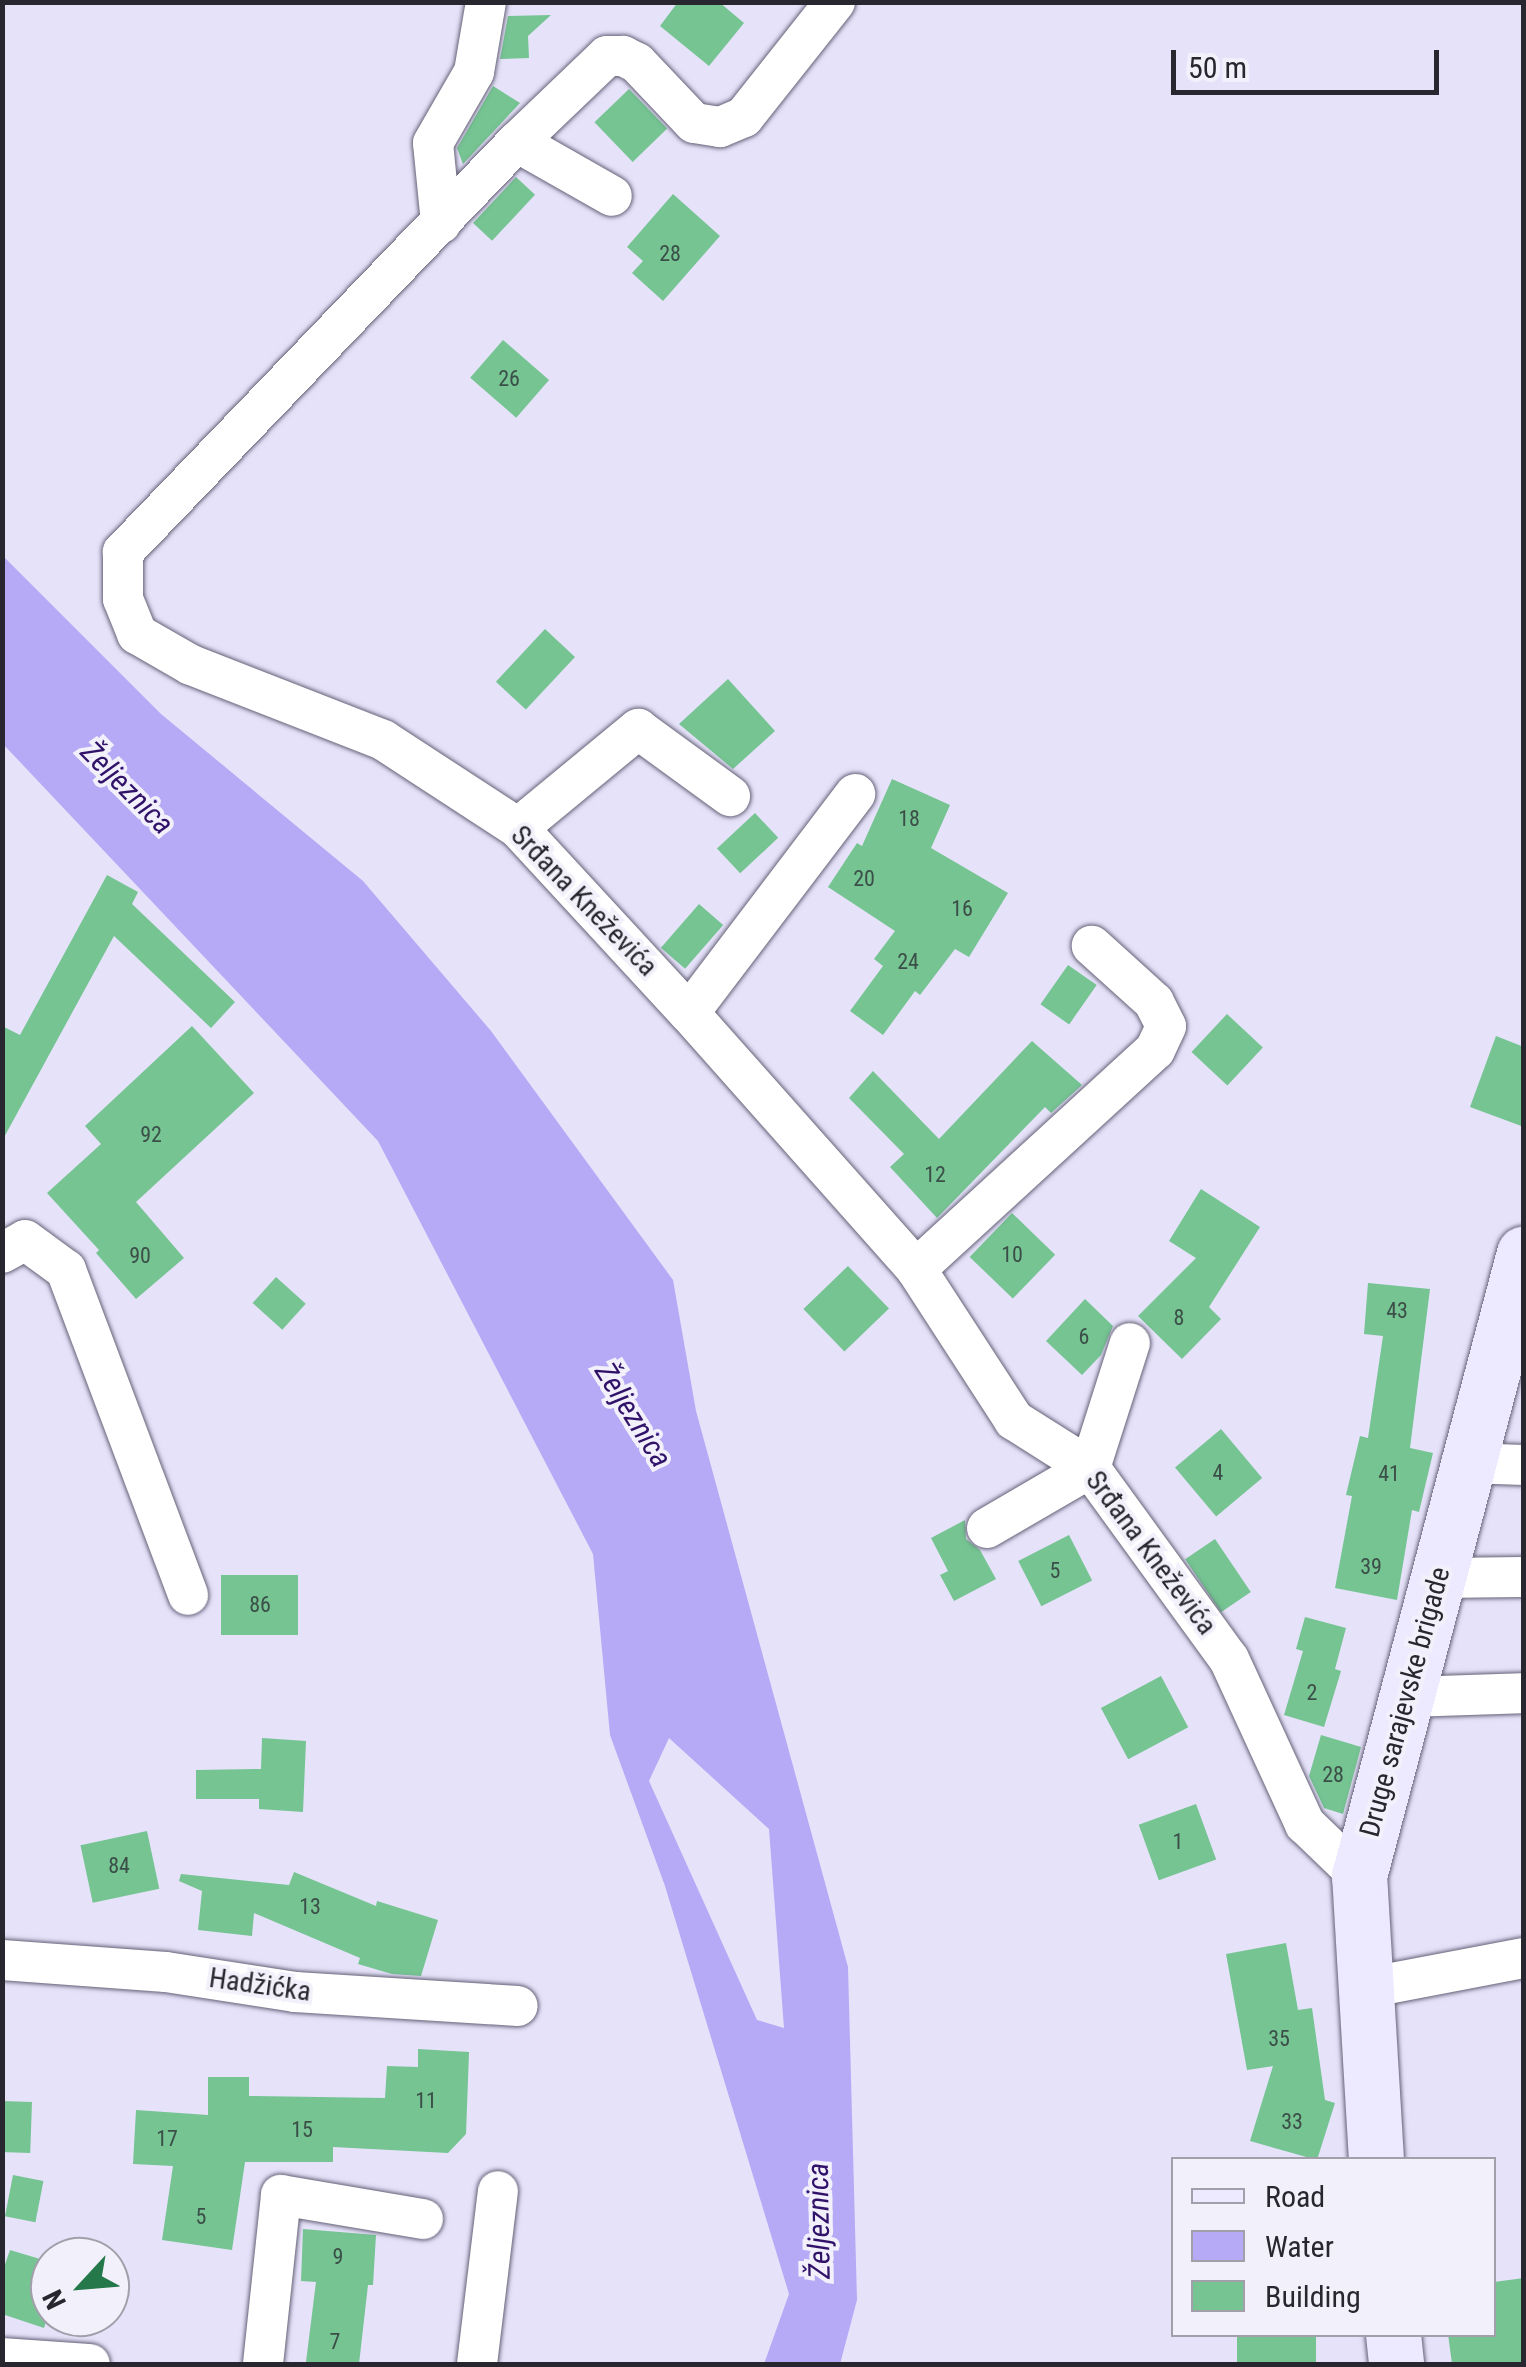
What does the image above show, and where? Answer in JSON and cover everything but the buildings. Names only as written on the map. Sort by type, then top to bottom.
[{"type":"main road","name":"Druge sarajevske brigade","points":[[1376,2157],[1359,1876],[1524,1253]]},
{"type":"main road","points":[[1393,2337],[1396,2364]]},
{"type":"street","points":[[442,223],[433,143],[474,72],[486,2]]},
{"type":"street","name":"Srđana Kneževića","points":[[835,2],[744,117],[720,127],[694,123],[637,63],[623,56],[607,56],[518,142],[123,552],[123,599],[137,634],[191,664],[384,740],[518,828],[690,1013],[916,1269],[1014,1420],[1090,1468],[1229,1659],[1305,1824],[1359,1876]]},
{"type":"street","points":[[518,142],[612,196]]},
{"type":"street","points":[[518,828],[638,729],[730,796]]},
{"type":"street","points":[[690,1013],[855,794]]},
{"type":"street","points":[[916,1269],[1155,1050],[1166,1026],[1154,1002],[1092,946]]},
{"type":"street","points":[[2,1253],[25,1240],[66,1270],[188,1596]]},
{"type":"street","points":[[987,1528],[1090,1468],[1130,1343]]},
{"type":"street","points":[[1468,1464],[1524,1466]]},
{"type":"street","points":[[1438,1578],[1524,1577]]},
{"type":"street","points":[[1406,1698],[1524,1693]]},
{"type":"street","points":[[1366,1988],[1524,1958]]},
{"type":"street","name":"Hadžićka","points":[[2,1960],[166,1972],[295,1992],[518,2006]]},
{"type":"street","points":[[477,2364],[498,2191]]},
{"type":"street","points":[[263,2364],[281,2195],[423,2219]]},
{"type":"street","points":[[2,2358],[90,2364]]},
{"type":"water","name":"Željeznica","points":[[3,556],[161,714],[363,881],[491,1031],[673,1280],[696,1411],[848,1967],[857,2300],[840,2364],[764,2364],[789,2294],[665,1886],[610,1735],[593,1554],[378,1141],[3,744]],"holes":[[[669,1738],[769,1829],[784,2028],[757,2020],[649,1781]]]}]
